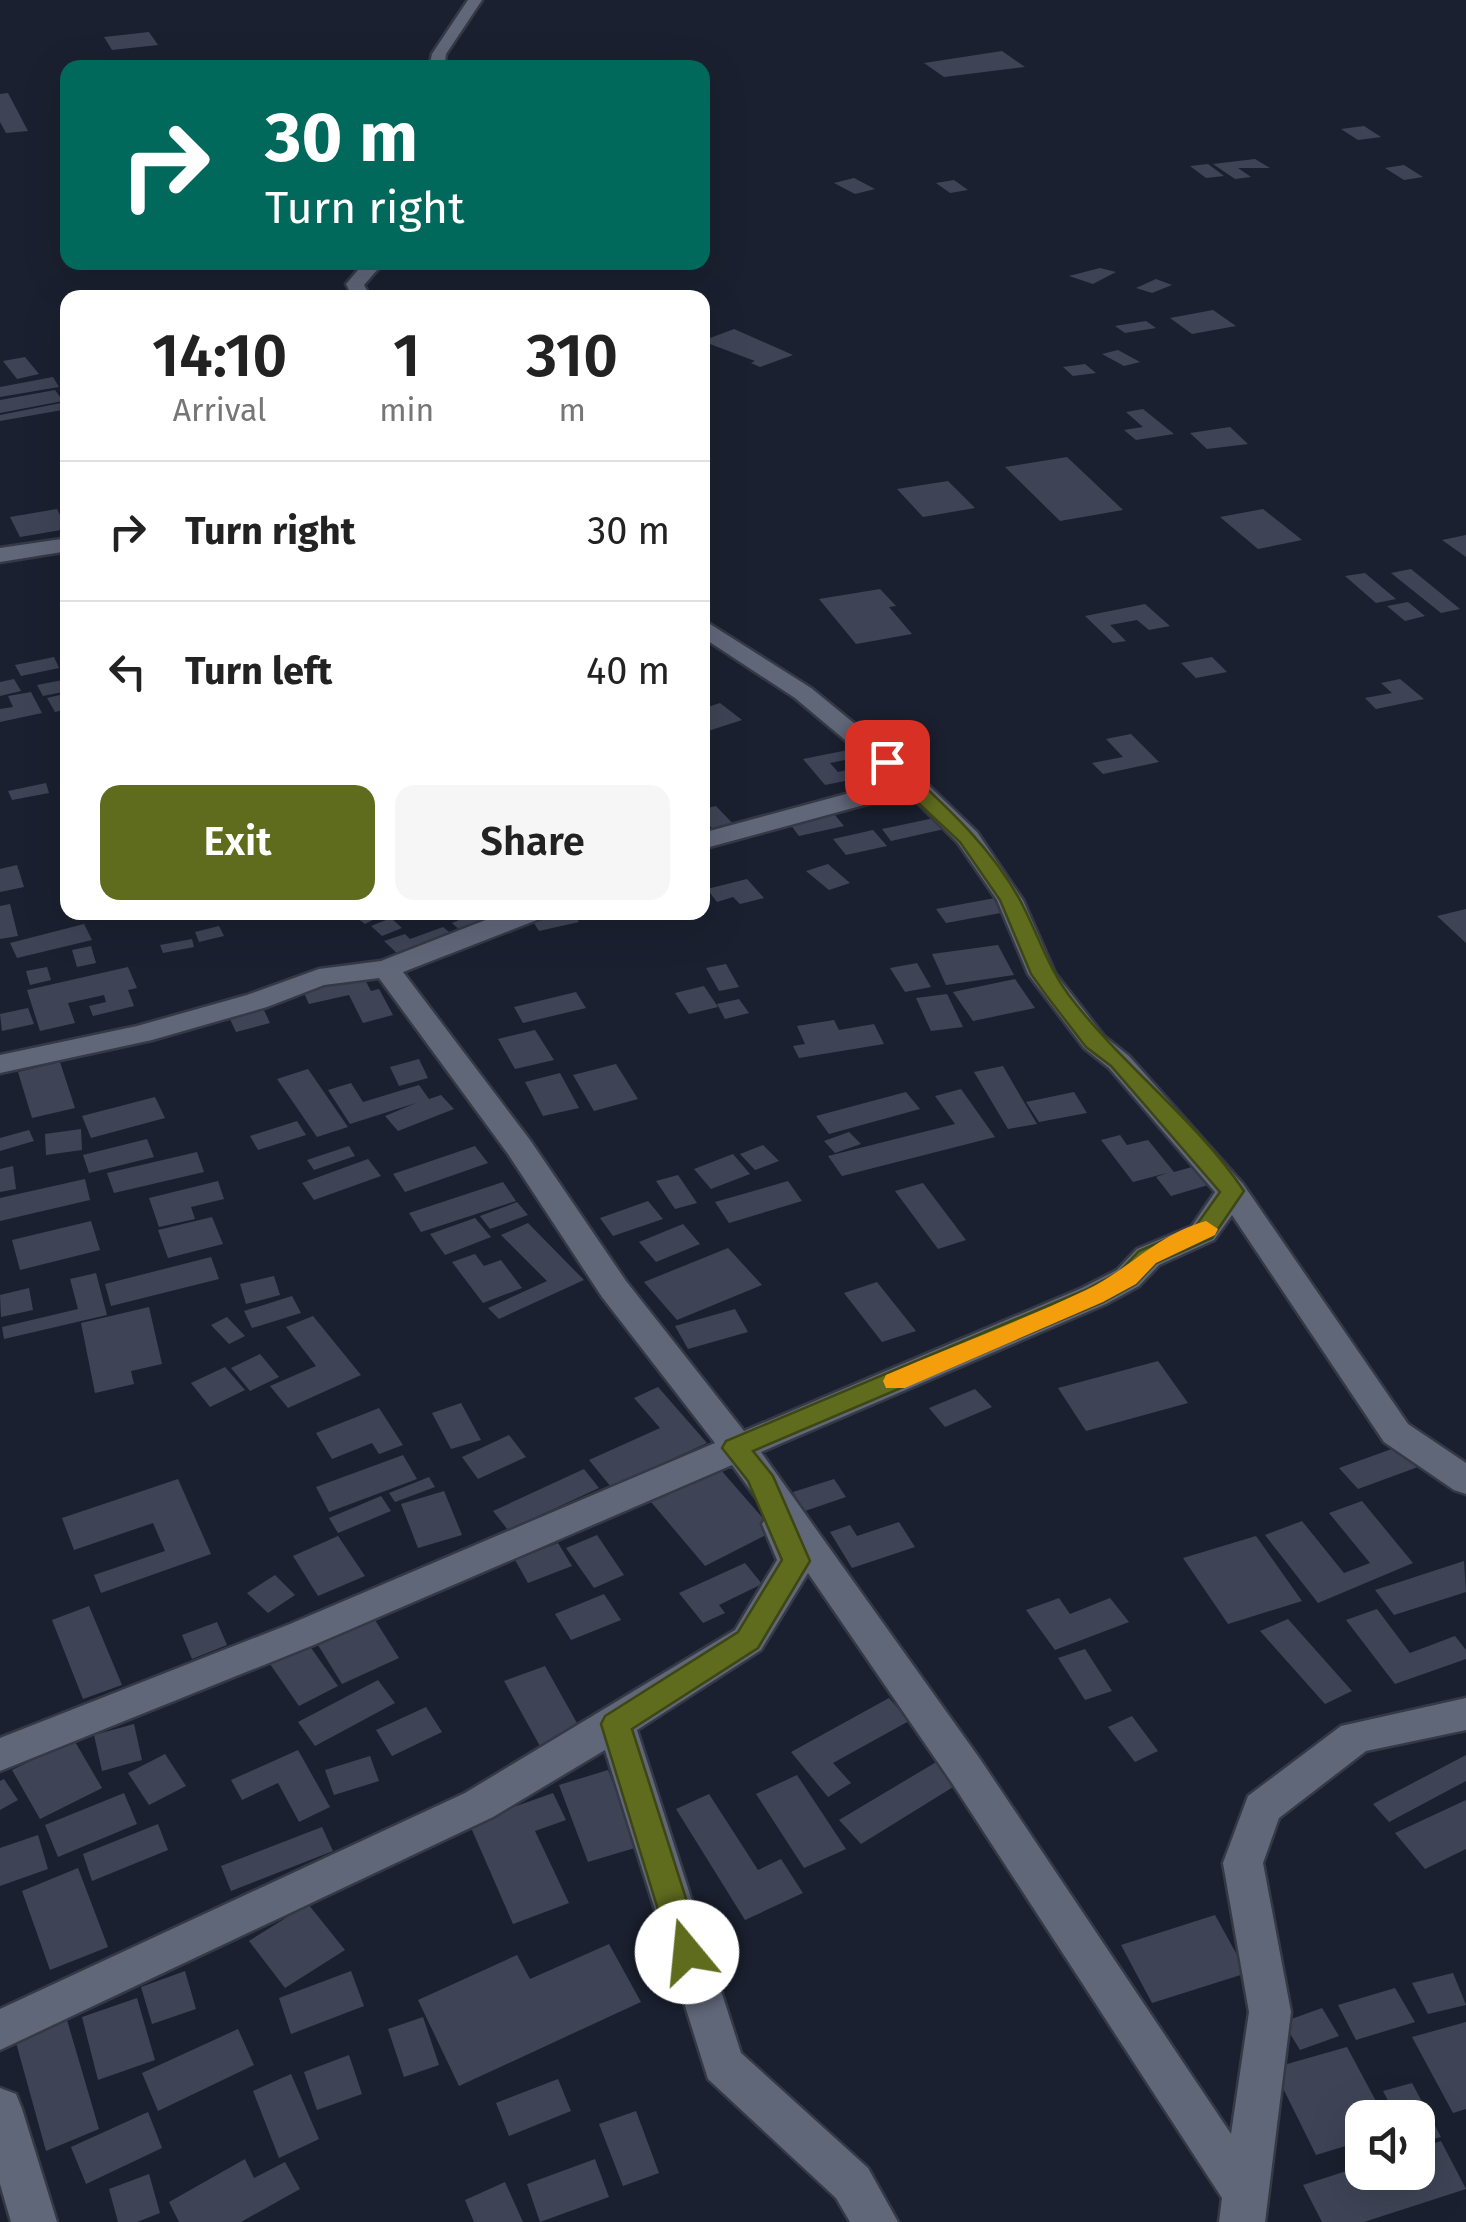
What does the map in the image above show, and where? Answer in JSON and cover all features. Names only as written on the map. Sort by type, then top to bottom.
[{"type":"street","points":[[438,60],[475,0]]},
{"type":"street","points":[[358,290],[355,284],[368,270]]},
{"type":"street","points":[[0,555],[60,545]]},
{"type":"street","points":[[710,631],[804,693],[914,784],[968,838],[1000,885],[1054,991],[1094,1042],[1119,1062],[1232,1191],[1396,1433],[1466,1481]]},
{"type":"street","points":[[710,839],[914,784]]},
{"type":"street","points":[[0,1064],[142,1034],[258,1001],[319,978],[386,969],[512,920]]},
{"type":"street","points":[[386,969],[519,1146],[614,1289],[747,1462],[966,1772],[1245,2209]]},
{"type":"street","points":[[0,1755],[747,1462],[1128,1278],[1148,1257],[1204,1233],[1232,1191]]},
{"type":"street","points":[[0,2030],[479,1805],[748,1640],[796,1561],[747,1462]]},
{"type":"street","points":[[1245,2209],[1270,2012],[1243,1862],[1262,1808],[1355,1737],[1466,1714]]},
{"type":"street","points":[[616,1724],[723,2066],[852,2184],[876,2222]]},
{"type":"street","points":[[0,2109],[19,2203]]},
{"type":"building","points":[[149,32],[158,45],[112,50],[104,37]]},
{"type":"building","points":[[1002,51],[1025,67],[944,77],[924,63]]},
{"type":"building","points":[[8,93],[28,131],[6,133],[0,122],[0,94]]},
{"type":"building","points":[[1364,126],[1381,137],[1358,140],[1341,129]]},
{"type":"building","points":[[1255,159],[1270,168],[1238,168],[1251,177],[1235,179],[1213,164]]},
{"type":"building","points":[[1208,164],[1224,176],[1206,178],[1190,166]]},
{"type":"building","points":[[1404,165],[1423,177],[1404,180],[1385,168]]},
{"type":"building","points":[[854,178],[875,189],[855,194],[834,183]]},
{"type":"building","points":[[954,180],[968,190],[950,193],[936,183]]},
{"type":"building","points":[[1100,268],[1116,272],[1093,284],[1069,276]]},
{"type":"building","points":[[1156,279],[1172,285],[1152,293],[1136,288]]},
{"type":"building","points":[[1213,310],[1236,326],[1192,334],[1170,318]]},
{"type":"building","points":[[1146,321],[1156,328],[1125,333],[1115,326]]},
{"type":"building","points":[[734,329],[793,355],[760,367],[751,363],[755,361],[710,344],[710,338]]},
{"type":"building","points":[[1118,350],[1140,362],[1124,366],[1102,354]]},
{"type":"building","points":[[25,357],[39,374],[17,379],[3,361]]},
{"type":"building","points":[[1085,364],[1096,373],[1073,376],[1063,367]]},
{"type":"building","points":[[53,377],[59,387],[0,397],[0,387]]},
{"type":"building","points":[[55,390],[60,397],[60,402],[0,413],[0,400]]},
{"type":"building","points":[[60,403],[60,410],[0,421],[0,415]]},
{"type":"building","points":[[1143,409],[1174,434],[1136,440],[1124,430],[1143,427],[1126,412]]},
{"type":"building","points":[[1230,427],[1248,444],[1207,449],[1190,433]]},
{"type":"building","points":[[1067,457],[1123,510],[1060,521],[1005,467]]},
{"type":"building","points":[[948,481],[975,508],[923,517],[897,489]]},
{"type":"building","points":[[57,509],[60,530],[20,537],[10,517]]},
{"type":"building","points":[[1263,509],[1302,540],[1258,549],[1220,517]]},
{"type":"building","points":[[1466,535],[1466,557],[1442,540]]},
{"type":"building","points":[[1411,569],[1460,609],[1441,613],[1391,573]]},
{"type":"building","points":[[1365,573],[1396,599],[1376,603],[1345,576]]},
{"type":"building","points":[[880,589],[896,606],[889,607],[912,634],[856,644],[819,599]]},
{"type":"building","points":[[1408,602],[1425,616],[1405,621],[1387,606]]},
{"type":"building","points":[[1145,604],[1170,626],[1149,630],[1137,620],[1110,625],[1126,641],[1113,643],[1085,616]]},
{"type":"building","points":[[54,657],[59,668],[21,676],[15,665]]},
{"type":"building","points":[[1212,657],[1227,672],[1196,678],[1181,663]]},
{"type":"building","points":[[14,679],[21,691],[0,696],[0,682]]},
{"type":"building","points":[[1400,679],[1424,699],[1376,709],[1365,698],[1392,693],[1381,683]]},
{"type":"building","points":[[60,681],[60,693],[43,696],[37,685]]},
{"type":"building","points":[[31,692],[42,713],[0,722],[0,709],[13,707],[8,696]]},
{"type":"building","points":[[60,695],[60,711],[55,712],[47,698]]},
{"type":"building","points":[[720,703],[742,720],[710,730],[710,706]]},
{"type":"building","points":[[1131,734],[1159,762],[1103,774],[1092,763],[1123,757],[1106,739]]},
{"type":"building","points":[[853,749],[860,757],[830,763],[838,772],[852,769],[860,778],[825,785],[803,759]]},
{"type":"building","points":[[46,783],[49,793],[12,800],[8,791]]},
{"type":"building","points":[[716,806],[735,826],[715,831],[710,826],[710,807]]},
{"type":"building","points":[[834,814],[844,826],[799,836],[790,824]]},
{"type":"building","points":[[939,817],[949,828],[891,841],[882,829]]},
{"type":"building","points":[[873,830],[887,846],[846,855],[833,839]]},
{"type":"building","points":[[828,864],[850,883],[829,890],[806,871]]},
{"type":"building","points":[[17,865],[24,887],[0,892],[0,869]]},
{"type":"building","points":[[747,879],[764,898],[740,904],[733,897],[717,902],[710,888]]},
{"type":"building","points":[[995,898],[1006,912],[946,923],[936,909]]},
{"type":"building","points":[[10,904],[18,936],[0,939],[0,906]]},
{"type":"building","points":[[1466,909],[1466,943],[1437,916]]},
{"type":"building","points":[[393,920],[402,928],[382,936],[371,926]]},
{"type":"building","points":[[459,920],[495,920],[464,934],[452,923]]},
{"type":"building","points":[[532,920],[579,922],[539,931]]},
{"type":"building","points":[[84,924],[92,940],[17,958],[10,943]]},
{"type":"building","points":[[219,926],[224,936],[199,942],[195,932]]},
{"type":"building","points":[[443,927],[454,936],[400,956],[384,941],[405,934],[410,939]]},
{"type":"building","points":[[192,939],[194,947],[163,953],[160,945]]},
{"type":"building","points":[[998,945],[1014,975],[946,985],[932,954]]},
{"type":"building","points":[[91,946],[96,963],[77,967],[72,950]]},
{"type":"building","points":[[917,963],[931,987],[905,992],[890,968]]},
{"type":"building","points":[[726,964],[739,987],[719,991],[706,968]]},
{"type":"building","points":[[47,967],[51,980],[30,985],[26,971]]},
{"type":"building","points":[[128,967],[137,988],[128,990],[134,1006],[93,1016],[89,1006],[106,1002],[104,995],[68,1003],[75,1023],[40,1031],[27,990]]},
{"type":"building","points":[[363,976],[371,991],[379,989],[393,1015],[363,1023],[349,995],[309,1004],[302,989]]},
{"type":"building","points":[[1015,979],[1035,1008],[973,1021],[953,992]]},
{"type":"building","points":[[704,986],[718,1007],[689,1014],[675,993]]},
{"type":"building","points":[[576,992],[586,1008],[523,1023],[514,1007]]},
{"type":"building","points":[[947,994],[963,1027],[931,1031],[916,998]]},
{"type":"building","points":[[739,999],[749,1013],[725,1019],[717,1004]]},
{"type":"building","points":[[28,1008],[34,1024],[2,1031],[0,1014]]},
{"type":"building","points":[[263,1008],[270,1023],[236,1032],[229,1017]]},
{"type":"building","points":[[834,1020],[839,1030],[874,1024],[884,1044],[799,1058],[793,1046],[805,1044],[797,1026]]},
{"type":"building","points":[[535,1030],[554,1060],[515,1069],[498,1039]]},
{"type":"building","points":[[419,1059],[428,1078],[399,1086],[390,1067]]},
{"type":"building","points":[[60,1062],[75,1108],[32,1118],[18,1072]]},
{"type":"building","points":[[616,1064],[638,1099],[594,1111],[573,1075]]},
{"type":"building","points":[[1003,1066],[1037,1124],[1008,1129],[974,1072]]},
{"type":"building","points":[[308,1069],[348,1127],[317,1137],[277,1079]]},
{"type":"building","points":[[560,1073],[579,1108],[543,1116],[525,1082]]},
{"type":"building","points":[[351,1083],[363,1102],[419,1085],[429,1099],[441,1095],[454,1109],[398,1131],[385,1116],[416,1103],[350,1124],[328,1090]]},
{"type":"building","points":[[961,1089],[995,1137],[842,1176],[828,1156],[955,1124],[935,1096]]},
{"type":"building","points":[[906,1092],[920,1109],[829,1134],[816,1116]]},
{"type":"building","points":[[1074,1092],[1087,1113],[1039,1122],[1026,1102]]},
{"type":"building","points":[[155,1097],[165,1118],[91,1138],[82,1116]]},
{"type":"building","points":[[297,1121],[306,1135],[258,1150],[250,1136]]},
{"type":"building","points":[[81,1129],[82,1150],[46,1155],[45,1134]]},
{"type":"building","points":[[29,1130],[34,1141],[0,1151],[0,1138]]},
{"type":"building","points":[[849,1132],[861,1144],[835,1153],[824,1141]]},
{"type":"building","points":[[1120,1135],[1127,1145],[1148,1140],[1174,1172],[1199,1165],[1215,1183],[1171,1196],[1156,1177],[1167,1173],[1133,1182],[1101,1140]]},
{"type":"building","points":[[147,1139],[154,1157],[89,1173],[83,1155]]},
{"type":"building","points":[[763,1145],[779,1161],[755,1170],[740,1154]]},
{"type":"building","points":[[349,1146],[355,1156],[314,1170],[307,1160]]},
{"type":"building","points":[[475,1146],[488,1163],[405,1192],[393,1174]]},
{"type":"building","points":[[197,1152],[204,1172],[114,1193],[107,1173]]},
{"type":"building","points":[[733,1154],[750,1174],[711,1189],[694,1169]]},
{"type":"building","points":[[368,1159],[381,1176],[314,1200],[302,1183]]},
{"type":"building","points":[[13,1166],[16,1189],[0,1192],[0,1169]]},
{"type":"building","points":[[678,1175],[697,1203],[675,1209],[656,1181]]},
{"type":"building","points":[[85,1179],[90,1200],[0,1221],[0,1198]]},
{"type":"building","points":[[218,1181],[224,1199],[191,1207],[195,1219],[159,1227],[149,1198]]},
{"type":"building","points":[[788,1181],[802,1201],[729,1223],[715,1202]]},
{"type":"building","points":[[503,1182],[516,1201],[421,1232],[409,1213]]},
{"type":"building","points":[[923,1183],[966,1240],[938,1249],[895,1191]]},
{"type":"building","points":[[648,1201],[663,1219],[613,1236],[600,1218]]},
{"type":"building","points":[[517,1202],[528,1215],[490,1229],[480,1216]]},
{"type":"building","points":[[212,1217],[223,1244],[168,1258],[158,1230]]},
{"type":"building","points":[[475,1218],[491,1237],[445,1255],[430,1234]]},
{"type":"building","points":[[91,1221],[100,1250],[20,1270],[12,1240]]},
{"type":"building","points":[[528,1223],[584,1280],[499,1319],[488,1308],[547,1281],[501,1235]]},
{"type":"building","points":[[683,1224],[700,1244],[656,1262],[639,1242]]},
{"type":"building","points":[[728,1248],[762,1285],[677,1320],[644,1282]]},
{"type":"building","points":[[475,1254],[484,1266],[501,1260],[522,1288],[483,1303],[452,1262]]},
{"type":"building","points":[[211,1257],[219,1279],[111,1306],[105,1284]]},
{"type":"building","points":[[96,1273],[107,1315],[4,1339],[2,1327],[78,1309],[70,1279]]},
{"type":"building","points":[[274,1276],[280,1295],[246,1304],[240,1284]]},
{"type":"building","points":[[877,1282],[916,1331],[882,1342],[844,1293]]},
{"type":"building","points":[[29,1288],[33,1310],[1,1317],[0,1295]]},
{"type":"building","points":[[292,1296],[301,1313],[252,1328],[244,1311]]},
{"type":"building","points":[[149,1307],[162,1364],[131,1371],[134,1384],[95,1393],[81,1323]]},
{"type":"building","points":[[735,1309],[748,1332],[688,1349],[675,1326]]},
{"type":"building","points":[[313,1316],[361,1375],[288,1408],[270,1386],[316,1366],[286,1327]]},
{"type":"building","points":[[227,1317],[245,1336],[229,1344],[211,1325]]},
{"type":"building","points":[[260,1354],[279,1377],[250,1391],[231,1368]]},
{"type":"building","points":[[1158,1361],[1188,1403],[1086,1431],[1058,1388]]},
{"type":"building","points":[[225,1367],[245,1390],[210,1407],[191,1383]]},
{"type":"building","points":[[658,1387],[707,1443],[611,1487],[589,1460],[660,1428],[634,1398]]},
{"type":"building","points":[[975,1389],[992,1407],[945,1427],[929,1408]]},
{"type":"building","points":[[461,1403],[481,1440],[451,1449],[432,1413]]},
{"type":"building","points":[[379,1408],[403,1445],[379,1454],[372,1443],[332,1459],[316,1433]]},
{"type":"building","points":[[509,1435],[526,1457],[478,1479],[462,1457]]},
{"type":"building","points":[[1400,1446],[1418,1467],[1358,1489],[1339,1468]]},
{"type":"building","points":[[403,1455],[417,1479],[329,1512],[316,1487]]},
{"type":"building","points":[[584,1469],[599,1488],[508,1530],[493,1511]]},
{"type":"building","points":[[720,1469],[774,1531],[705,1566],[651,1502]]},
{"type":"building","points":[[429,1477],[435,1487],[395,1502],[389,1493]]},
{"type":"building","points":[[178,1479],[211,1554],[101,1593],[94,1575],[165,1551],[153,1523],[74,1550],[62,1518]]},
{"type":"building","points":[[834,1479],[846,1497],[805,1511],[793,1492]]},
{"type":"building","points":[[444,1491],[462,1535],[418,1548],[401,1504]]},
{"type":"building","points":[[381,1496],[391,1511],[338,1533],[329,1518]]},
{"type":"building","points":[[1362,1501],[1413,1563],[1318,1603],[1265,1535],[1302,1521],[1344,1573],[1370,1563],[1329,1513]]},
{"type":"building","points":[[899,1522],[915,1547],[852,1568],[830,1532],[850,1525],[857,1536]]},
{"type":"building","points":[[597,1535],[624,1575],[594,1588],[566,1548]]},
{"type":"building","points":[[338,1536],[365,1576],[318,1596],[293,1556]]},
{"type":"building","points":[[1256,1536],[1302,1601],[1228,1624],[1183,1558]]},
{"type":"building","points":[[558,1543],[572,1566],[528,1583],[515,1560]]},
{"type":"building","points":[[1464,1561],[1466,1592],[1394,1615],[1375,1590]]},
{"type":"building","points":[[745,1563],[762,1584],[719,1605],[725,1613],[703,1623],[679,1593]]},
{"type":"building","points":[[275,1575],[295,1595],[268,1613],[247,1593]]},
{"type":"building","points":[[604,1594],[621,1620],[571,1640],[555,1614]]},
{"type":"building","points":[[1059,1598],[1070,1614],[1110,1598],[1129,1622],[1055,1650],[1026,1610]]},
{"type":"building","points":[[89,1606],[122,1685],[83,1699],[52,1620]]},
{"type":"building","points":[[1377,1609],[1410,1653],[1455,1636],[1466,1650],[1466,1659],[1395,1684],[1346,1620]]},
{"type":"building","points":[[1288,1619],[1352,1691],[1325,1704],[1260,1631]]},
{"type":"building","points":[[375,1620],[399,1658],[342,1684],[318,1645]]},
{"type":"building","points":[[217,1622],[227,1645],[192,1659],[182,1635]]},
{"type":"building","points":[[309,1645],[338,1686],[299,1706],[270,1664]]},
{"type":"building","points":[[1085,1649],[1112,1691],[1085,1700],[1058,1658]]},
{"type":"building","points":[[545,1666],[582,1732],[541,1748],[504,1681]]},
{"type":"building","points":[[378,1680],[395,1703],[315,1746],[298,1722]]},
{"type":"building","points":[[889,1698],[909,1721],[833,1763],[851,1783],[828,1797],[791,1752]]},
{"type":"building","points":[[426,1707],[442,1732],[392,1756],[376,1730]]},
{"type":"building","points":[[1132,1716],[1158,1751],[1135,1762],[1108,1727]]},
{"type":"building","points":[[134,1724],[142,1760],[102,1771],[94,1735]]},
{"type":"building","points":[[74,1740],[102,1788],[40,1819],[12,1770]]},
{"type":"building","points":[[298,1750],[330,1807],[299,1822],[278,1783],[242,1800],[231,1780]]},
{"type":"building","points":[[165,1754],[186,1786],[149,1805],[128,1773]]},
{"type":"building","points":[[1466,1755],[1466,1781],[1389,1822],[1373,1804]]},
{"type":"building","points":[[370,1756],[379,1781],[334,1795],[325,1770]]},
{"type":"building","points":[[938,1761],[958,1784],[861,1844],[839,1820]]},
{"type":"building","points":[[608,1770],[638,1847],[588,1862],[559,1785]]},
{"type":"building","points":[[797,1775],[846,1849],[804,1868],[756,1794]]},
{"type":"building","points":[[4,1779],[18,1800],[0,1810],[0,1781]]},
{"type":"building","points":[[124,1793],[137,1824],[58,1857],[45,1825]]},
{"type":"building","points":[[553,1793],[566,1820],[535,1831],[569,1903],[513,1924],[469,1823]]},
{"type":"building","points":[[709,1794],[758,1870],[781,1859],[803,1893],[745,1920],[676,1809]]},
{"type":"building","points":[[1466,1800],[1466,1849],[1425,1869],[1395,1833]]},
{"type":"building","points":[[158,1824],[168,1850],[92,1881],[83,1854]]},
{"type":"building","points":[[322,1827],[333,1851],[231,1891],[221,1866]]},
{"type":"building","points":[[38,1835],[48,1869],[0,1886],[0,1848]]},
{"type":"building","points":[[78,1868],[108,1947],[50,1970],[22,1891]]},
{"type":"building","points":[[308,1904],[345,1950],[285,1988],[249,1941]]},
{"type":"building","points":[[1215,1915],[1247,1973],[1152,2003],[1121,1945]]},
{"type":"building","points":[[609,1944],[641,2002],[459,2086],[418,2000],[517,1955],[530,1979]]},
{"type":"building","points":[[185,1971],[196,2009],[152,2024],[141,1987]]},
{"type":"building","points":[[351,1971],[364,2006],[291,2034],[279,1998]]},
{"type":"building","points":[[1453,1973],[1466,2005],[1428,2014],[1412,1983]]},
{"type":"building","points":[[1395,1988],[1415,2022],[1356,2040],[1338,2005]]},
{"type":"building","points":[[137,1998],[155,2060],[98,2080],[82,2017]]},
{"type":"building","points":[[1322,2008],[1339,2036],[1300,2050],[1283,2022]]},
{"type":"building","points":[[423,2017],[439,2065],[404,2077],[388,2029]]},
{"type":"building","points":[[67,2020],[99,2129],[46,2151],[15,2039]]},
{"type":"building","points":[[1466,2022],[1466,2109],[1453,2113],[1412,2037]]},
{"type":"building","points":[[238,2029],[254,2065],[158,2111],[142,2073]]},
{"type":"building","points":[[1347,2047],[1375,2100],[1345,2100],[1345,2146],[1316,2155],[1273,2068]]},
{"type":"building","points":[[349,2055],[362,2094],[317,2110],[304,2072]]},
{"type":"building","points":[[291,2074],[319,2139],[279,2158],[253,2091]]},
{"type":"building","points":[[558,2079],[571,2111],[509,2136],[496,2103]]},
{"type":"building","points":[[1412,2083],[1421,2100],[1388,2100],[1383,2091]]},
{"type":"building","points":[[636,2111],[659,2173],[623,2186],[599,2124]]},
{"type":"building","points":[[148,2112],[162,2148],[86,2184],[71,2147]]},
{"type":"building","points":[[1441,2141],[1466,2189],[1364,2222],[1322,2222],[1303,2185],[1345,2171],[1345,2190],[1435,2190],[1435,2143]]},
{"type":"building","points":[[245,2159],[254,2178],[285,2162],[300,2189],[241,2222],[179,2222],[169,2202]]},
{"type":"building","points":[[595,2159],[609,2197],[540,2222],[527,2184]]},
{"type":"building","points":[[149,2174],[160,2213],[137,2222],[118,2222],[109,2189]]},
{"type":"building","points":[[505,2182],[523,2222],[474,2222],[465,2200]]},
{"type":"slow traffic","points":[[896,1381],[1094,1296],[1128,1278],[1148,1257],[1206,1229]]},
{"type":"route","points":[[687,1952],[616,1724],[748,1640],[796,1561],[760,1476],[735,1448],[1094,1296],[1128,1278],[1148,1257],[1204,1233],[1232,1191],[1119,1062],[1094,1042],[1054,991],[1042,974],[1010,900],[968,838],[887,762]]}]
